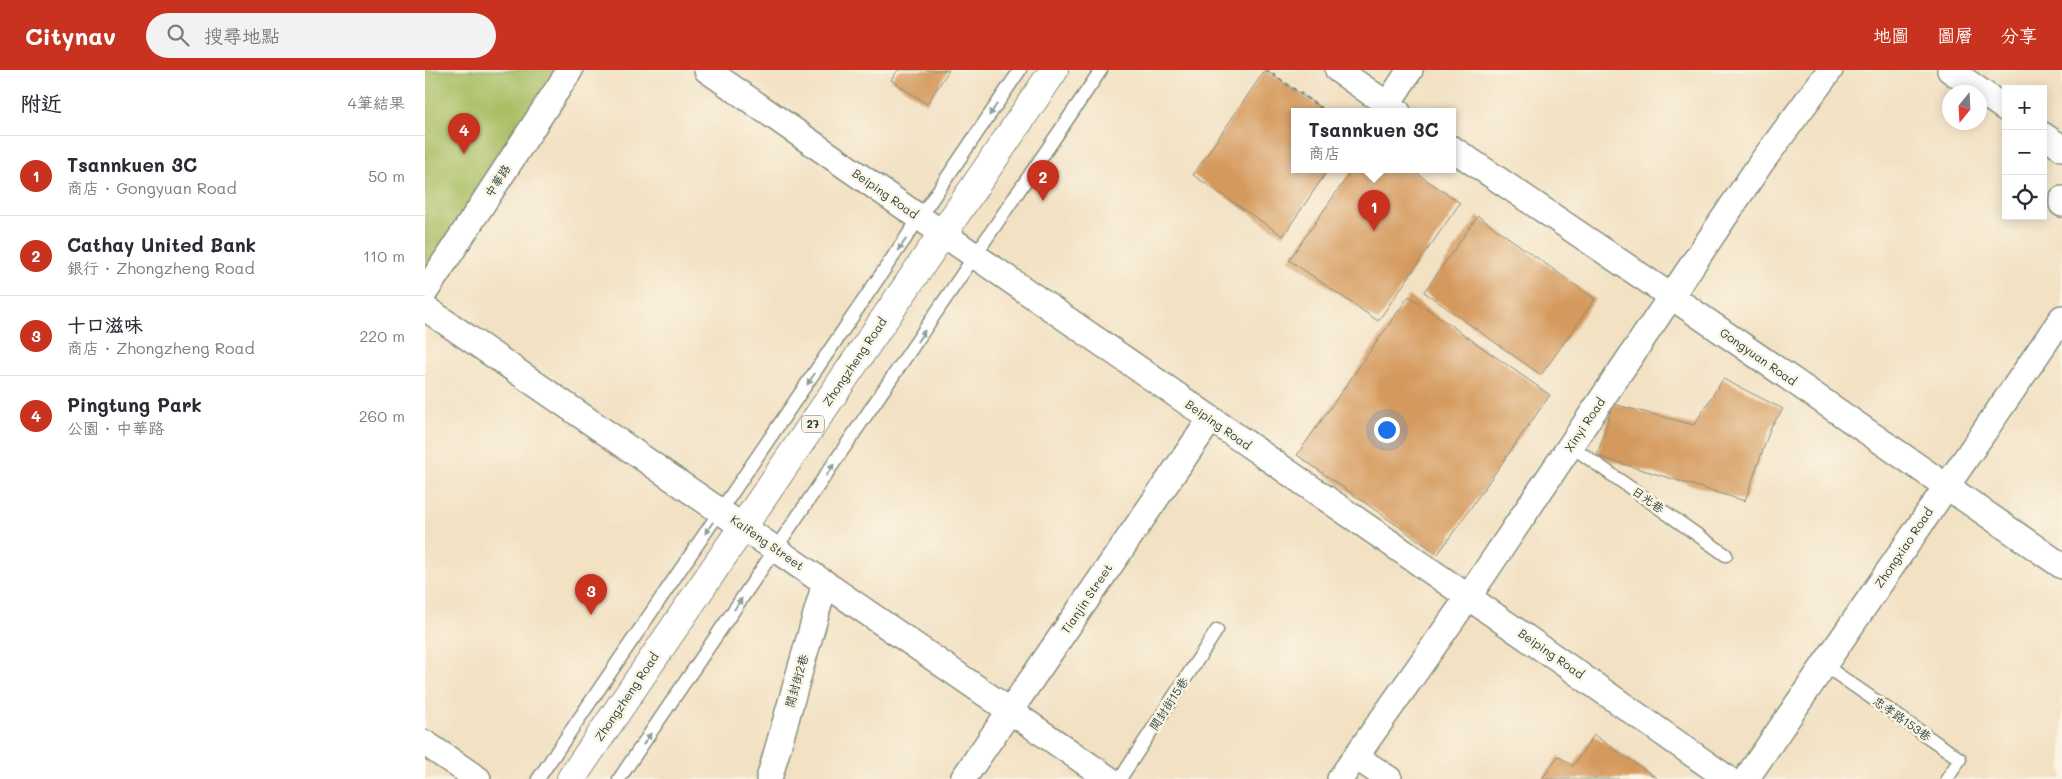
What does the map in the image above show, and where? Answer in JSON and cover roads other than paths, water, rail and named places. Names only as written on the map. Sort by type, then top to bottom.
[{"type":"main road","name":"Zhongzheng Road","points":[[571,779],[1054,70]]},
{"type":"street","name":"中華路","points":[[425,292],[570,70]]},
{"type":"street","name":"Beiping Road","points":[[707,70],[1210,420],[1469,596],[1728,779]]},
{"type":"street","points":[[1338,70],[1391,108]]},
{"type":"street","points":[[1392,108],[1410,70]]},
{"type":"street","name":"Xinyi Road","points":[[1340,779],[1469,596],[1761,163],[1830,70]]},
{"type":"street","points":[[1950,70],[2002,105]]},
{"type":"street","points":[[2047,138],[2062,148]]},
{"type":"street","name":"Gongyuan Road","points":[[1456,151],[1672,297],[2062,566]]},
{"type":"street","points":[[2062,199],[2062,204]]},
{"type":"street","name":"Kaifeng Street","points":[[425,308],[1109,779]]},
{"type":"street","name":"Zhongxiao Road","points":[[1746,779],[2062,318]]},
{"type":"street","name":"Tianjin Street","points":[[963,779],[1210,420]]},
{"type":"street","name":"開封街2巷","points":[[769,779],[825,583]]},
{"type":"street","points":[[425,743],[478,779]]},
{"type":"street","points":[[1356,757],[1389,779]]},
{"type":"lane","points":[[538,779],[1021,70]]},
{"type":"lane","points":[[619,779],[1101,70]]},
{"type":"lane","name":"日光巷","points":[[1571,446],[1726,554]]},
{"type":"lane","name":"開封街15巷","points":[[1120,779],[1217,630]]},
{"type":"lane","name":"忠孝路153巷","points":[[1824,665],[1960,759],[1947,779]]},
{"type":"place","name":"Pingtung Park","points":[[464,154]]},
{"type":"place","name":"Cathay United Bank","points":[[1043,201]]},
{"type":"place","name":"Tsannkuen 3C","points":[[1374,231]]},
{"type":"place","name":"十口滋味","points":[[591,615]]}]
